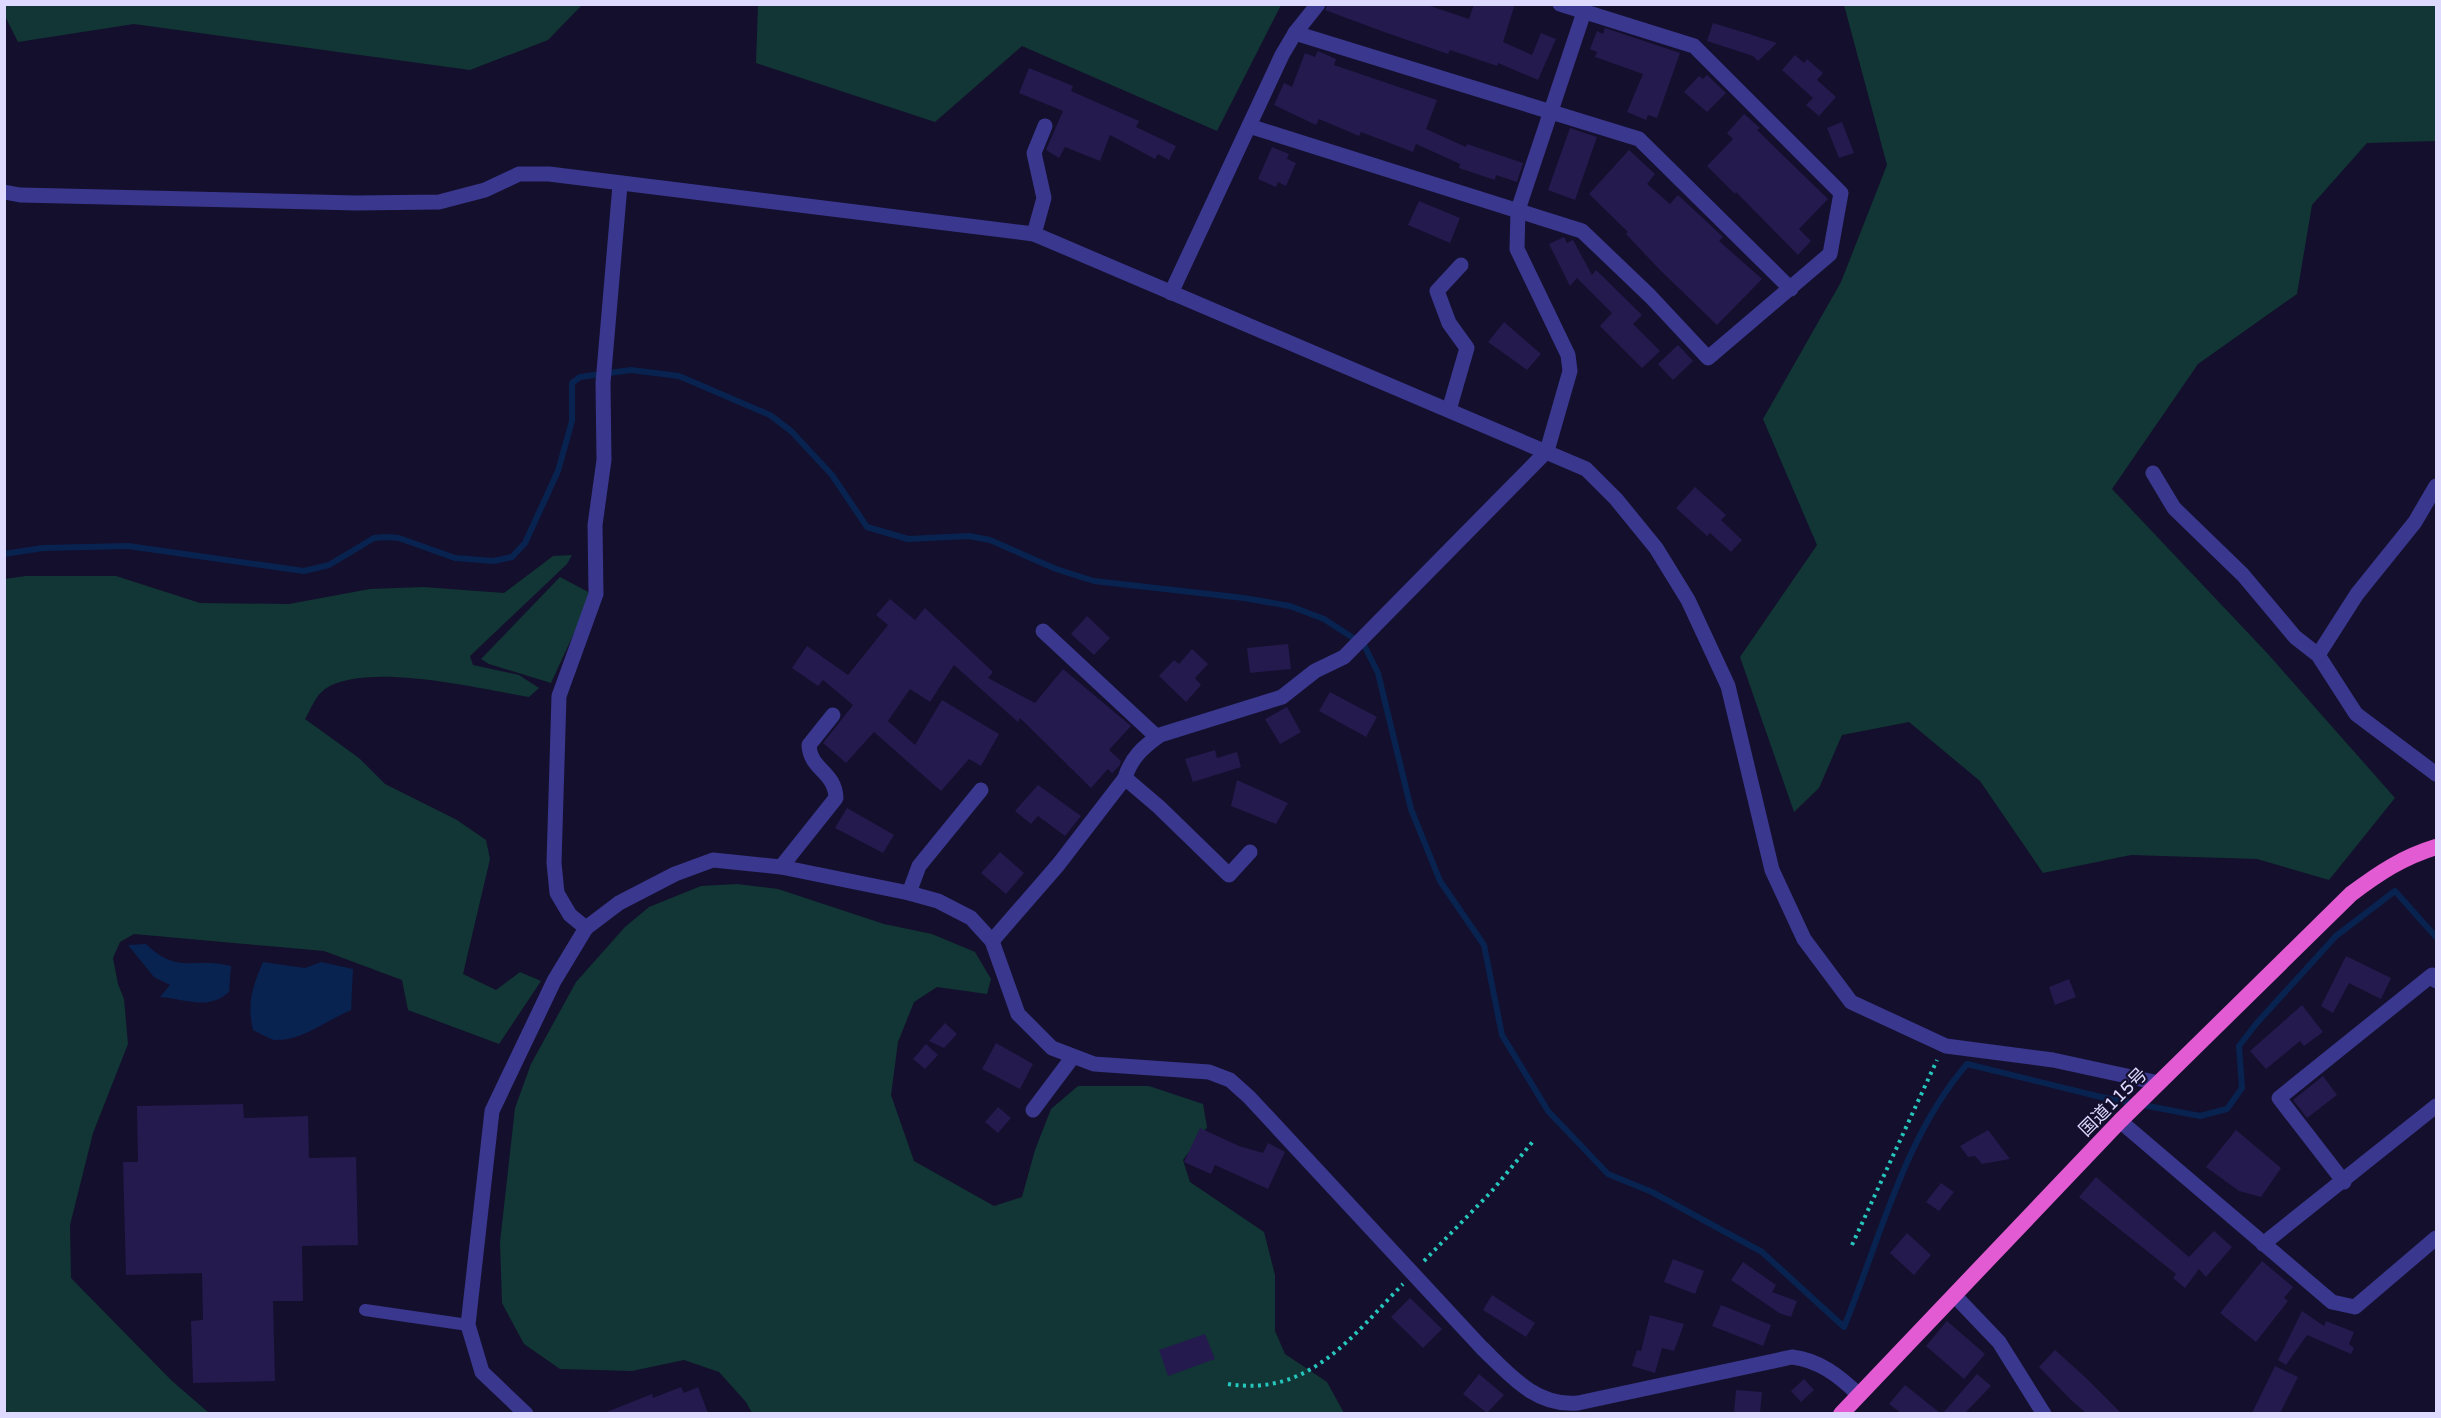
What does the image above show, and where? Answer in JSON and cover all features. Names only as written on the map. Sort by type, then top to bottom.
[{"type":"highway","name":"国道115号","points":[[1841,1413],[2120,1121],[2351,894],[2387,867],[2436,847]]},
{"type":"street","points":[[1171,293],[1295,33],[1318,4]]},
{"type":"street","points":[[1249,126],[1582,231],[1650,296],[1707,358],[1830,254],[1840,193],[1694,46],[1560,4]]},
{"type":"street","points":[[992,941],[1058,865],[1125,778],[1129,764],[1146,744],[1156,737],[1282,697],[1315,671],[1344,657],[1547,451],[1570,371],[1568,355],[1517,249],[1518,210],[1584,12]]},
{"type":"street","points":[[1295,33],[1639,139],[1791,289]]},
{"type":"street","points":[[1034,234],[1044,198],[1034,153],[1045,126]]},
{"type":"street","points":[[4,192],[20,195],[356,203],[439,202],[485,190],[519,174],[549,174],[620,185],[1034,234],[1586,469],[1616,499],[1656,548],[1688,600],[1728,686],[1772,870],[1804,939],[1851,1002],[1946,1046],[2053,1060],[2159,1083]]},
{"type":"street","points":[[586,928],[570,915],[557,893],[554,863],[559,696],[596,594],[595,525],[604,459],[603,383],[620,185]]},
{"type":"street","points":[[1449,410],[1467,348],[1449,322],[1437,291],[1461,265]]},
{"type":"street","points":[[2153,473],[2174,508],[2243,575],[2295,637],[2318,655],[2355,714],[2436,774]]},
{"type":"street","points":[[2318,655],[2357,594],[2415,522],[2436,486]]},
{"type":"street","points":[[1043,631],[1156,737]]},
{"type":"street","points":[[781,867],[836,798],[835,785],[810,756],[809,745],[833,714]]},
{"type":"street","points":[[1125,778],[1159,807],[1229,875],[1250,852]]},
{"type":"street","points":[[909,893],[919,866],[981,790]]},
{"type":"street","points":[[526,1413],[482,1372],[468,1325],[492,1111],[554,981],[586,928],[619,903],[675,874],[713,860],[781,867],[938,901],[971,918],[992,941],[1018,1014],[1052,1048],[1072,1058],[1094,1064],[1209,1072],[1230,1080],[1249,1097],[1515,1380],[1534,1394],[1553,1403],[1578,1402],[1621,1395],[1792,1357],[1806,1359],[1824,1367],[1841,1377],[1858,1394]]},
{"type":"street","points":[[2343,1182],[2279,1098],[2432,975],[2436,981]]},
{"type":"street","points":[[1033,1110],[1072,1058]]},
{"type":"street","points":[[2263,1244],[2436,1106]]},
{"type":"street","points":[[2120,1121],[2332,1302],[2355,1307],[2436,1238]]},
{"type":"street","points":[[1955,1296],[1999,1342],[2044,1413]]},
{"type":"lane","points":[[365,1310],[468,1325]]},
{"type":"path","points":[[1852,1245],[1927,1078],[1946,1046]]},
{"type":"path","points":[[1228,1384],[1242,1386],[1292,1380],[1330,1359],[1491,1192],[1535,1139]]},
{"type":"green space","points":[[5,4],[582,5],[548,40],[470,70],[134,24],[18,42],[5,16]]},
{"type":"green space","points":[[758,4],[1281,5],[1217,131],[1022,46],[935,122],[756,63]]},
{"type":"green space","points":[[1844,5],[2436,5],[2436,141],[2367,143],[2312,205],[2297,294],[2198,364],[2112,489],[2268,654],[2395,798],[2329,880],[2257,859],[2131,855],[2043,873],[1980,781],[1909,722],[1842,735],[1819,788],[1794,812],[1740,657],[1817,545],[1763,419],[1841,282],[1887,165]]},
{"type":"green space","points":[[572,555],[567,564],[470,656],[473,665],[519,675],[539,688],[529,697],[424,680],[368,677],[344,681],[325,689],[316,699],[305,719],[359,758],[385,784],[457,820],[486,840],[490,859],[463,974],[496,990],[520,972],[541,981],[499,1044],[408,1010],[402,980],[324,951],[134,934],[120,942],[113,958],[118,984],[124,999],[128,1044],[93,1133],[70,1225],[71,1278],[171,1380],[209,1413],[22,1414],[5,1411],[5,579],[26,576],[116,576],[200,603],[289,604],[370,589],[423,587],[504,593],[553,556]]},
{"type":"green space","points":[[560,577],[592,594],[551,683],[489,664],[481,659]]},
{"type":"green space","points":[[737,884],[778,889],[884,924],[932,934],[975,952],[991,979],[987,994],[937,987],[914,1002],[898,1042],[891,1095],[914,1161],[994,1206],[1022,1197],[1035,1150],[1051,1109],[1078,1086],[1149,1086],[1203,1104],[1207,1127],[1183,1160],[1190,1182],[1264,1232],[1275,1275],[1275,1331],[1285,1354],[1327,1382],[1344,1413],[752,1413],[746,1402],[719,1372],[684,1360],[632,1371],[560,1369],[524,1344],[502,1303],[500,1242],[515,1108],[531,1064],[576,982],[625,927],[649,907],[701,886]]},
{"type":"water","points":[[146,944],[157,953],[177,962],[231,966],[229,992],[221,998],[205,1002],[160,997],[170,985],[154,977],[128,945]]},
{"type":"water","points":[[263,962],[305,968],[321,962],[353,969],[351,1010],[295,1037],[275,1040],[253,1030],[250,1012],[252,996]]},
{"type":"building","points":[[1328,4],[1424,4],[1469,19],[1474,4],[1515,4],[1503,42],[1532,55],[1541,33],[1556,39],[1538,80],[1498,63],[1497,66],[1450,50],[1448,54],[1384,32],[1325,10]]},
{"type":"building","points":[[1713,23],[1777,43],[1758,61],[1753,56],[1707,41]]},
{"type":"building","points":[[1605,28],[1680,53],[1657,118],[1648,115],[1646,120],[1627,112],[1643,74],[1595,57],[1597,52],[1590,49],[1597,31],[1603,34]]},
{"type":"building","points":[[1318,51],[1336,59],[1334,65],[1437,100],[1426,129],[1466,147],[1467,144],[1523,163],[1517,182],[1496,175],[1495,180],[1459,168],[1460,164],[1416,144],[1413,152],[1361,132],[1359,136],[1319,119],[1316,125],[1274,105],[1284,83],[1292,87],[1305,53],[1315,57]]},
{"type":"building","points":[[1795,55],[1804,63],[1807,59],[1823,73],[1817,80],[1836,97],[1819,116],[1806,105],[1813,98],[1782,70]]},
{"type":"building","points":[[1029,68],[1073,86],[1071,91],[1139,121],[1136,127],[1176,146],[1169,160],[1158,154],[1155,159],[1110,135],[1100,161],[1065,147],[1059,158],[1046,150],[1063,111],[1019,93]]},
{"type":"building","points":[[1707,75],[1726,93],[1707,112],[1684,92],[1699,76],[1703,79]]},
{"type":"building","points":[[1744,114],[1760,128],[1757,130],[1828,199],[1799,229],[1811,241],[1798,255],[1707,166],[1733,139],[1727,133]]},
{"type":"building","points":[[1842,122],[1854,153],[1839,158],[1827,128]]},
{"type":"building","points":[[1570,128],[1597,137],[1575,200],[1548,190]]},
{"type":"building","points":[[1272,147],[1289,154],[1287,159],[1296,163],[1286,186],[1278,182],[1276,187],[1258,179]]},
{"type":"building","points":[[1629,150],[1655,174],[1647,184],[1670,204],[1678,195],[1723,237],[1719,241],[1762,279],[1717,325],[1659,269],[1626,234],[1628,232],[1589,194]]},
{"type":"building","points":[[1419,201],[1460,218],[1450,243],[1408,225]]},
{"type":"building","points":[[1564,237],[1567,243],[1573,240],[1592,275],[1596,270],[1642,315],[1633,324],[1660,351],[1642,368],[1600,326],[1612,313],[1577,278],[1570,286],[1549,244]]},
{"type":"building","points":[[1504,322],[1541,354],[1527,370],[1488,342]]},
{"type":"building","points":[[1678,345],[1693,361],[1673,380],[1658,364]]},
{"type":"building","points":[[1695,487],[1726,515],[1721,520],[1742,540],[1731,552],[1710,533],[1707,536],[1676,508]]},
{"type":"building","points":[[890,599],[915,620],[925,608],[993,672],[988,678],[1035,703],[1063,669],[1131,726],[1109,750],[1121,761],[1120,765],[1112,773],[1108,769],[1091,788],[1020,718],[1018,722],[954,665],[930,702],[910,689],[888,721],[915,745],[942,700],[999,734],[981,766],[969,759],[941,791],[874,732],[846,763],[823,743],[853,705],[823,680],[818,686],[792,668],[807,646],[848,675],[888,625],[876,615]]},
{"type":"building","points":[[1087,616],[1110,638],[1094,655],[1071,634]]},
{"type":"building","points":[[1288,644],[1291,669],[1250,673],[1247,648]]},
{"type":"building","points":[[1192,649],[1208,664],[1195,678],[1201,685],[1186,702],[1159,676],[1174,660],[1179,664]]},
{"type":"building","points":[[1330,692],[1377,717],[1366,737],[1319,711]]},
{"type":"building","points":[[1287,707],[1301,732],[1280,744],[1265,719]]},
{"type":"building","points":[[1215,750],[1217,758],[1237,752],[1241,767],[1193,782],[1185,759]]},
{"type":"building","points":[[1237,780],[1288,803],[1276,824],[1231,806]]},
{"type":"building","points":[[1038,785],[1081,816],[1065,836],[1038,816],[1031,824],[1015,811]]},
{"type":"building","points":[[847,808],[894,835],[883,853],[835,828]]},
{"type":"building","points":[[1000,852],[1024,873],[1006,894],[981,873]]},
{"type":"building","points":[[2346,956],[2391,978],[2381,999],[2349,983],[2333,1013],[2321,1006]]},
{"type":"building","points":[[2069,979],[2076,997],[2055,1005],[2049,987]]},
{"type":"building","points":[[2302,1005],[2323,1032],[2304,1046],[2300,1041],[2266,1069],[2250,1051]]},
{"type":"building","points":[[945,1023],[957,1034],[944,1048],[929,1041]]},
{"type":"building","points":[[996,1043],[1033,1064],[1020,1089],[982,1069]]},
{"type":"building","points":[[926,1044],[938,1055],[925,1069],[913,1059]]},
{"type":"building","points":[[2323,1076],[2337,1095],[2307,1118],[2293,1100]]},
{"type":"building","points":[[243,1104],[244,1118],[308,1116],[309,1158],[356,1157],[358,1245],[302,1246],[303,1301],[273,1301],[275,1381],[193,1383],[191,1321],[203,1320],[202,1273],[126,1275],[123,1162],[138,1162],[137,1106]]},
{"type":"building","points":[[998,1107],[1011,1118],[998,1133],[985,1122]]},
{"type":"building","points":[[1200,1128],[1239,1146],[1263,1153],[1268,1143],[1285,1152],[1268,1189],[1215,1165],[1211,1174],[1184,1162]]},
{"type":"building","points":[[1988,1130],[2010,1159],[1982,1164],[1975,1156],[1968,1157],[1960,1146]]},
{"type":"building","points":[[2236,1130],[2281,1168],[2261,1197],[2239,1191],[2206,1167]]},
{"type":"building","points":[[2096,1177],[2189,1257],[2214,1231],[2232,1247],[2206,1277],[2199,1269],[2185,1288],[2173,1278],[2176,1274],[2079,1197]]},
{"type":"building","points":[[1941,1183],[1954,1192],[1939,1211],[1926,1202]]},
{"type":"building","points":[[1907,1233],[1931,1255],[1914,1275],[1890,1253]]},
{"type":"building","points":[[1673,1259],[1704,1271],[1695,1294],[1664,1282]]},
{"type":"building","points":[[2262,1261],[2293,1287],[2284,1298],[2288,1301],[2256,1342],[2220,1313]]},
{"type":"building","points":[[1743,1262],[1776,1285],[1772,1292],[1797,1301],[1791,1317],[1779,1313],[1731,1280]]},
{"type":"building","points":[[1492,1295],[1535,1323],[1526,1337],[1483,1310]]},
{"type":"building","points":[[1410,1298],[1442,1329],[1423,1348],[1391,1317]]},
{"type":"building","points":[[1721,1305],[1771,1325],[1763,1346],[1712,1326]]},
{"type":"building","points":[[2302,1311],[2324,1326],[2326,1321],[2354,1332],[2349,1344],[2354,1348],[2351,1354],[2307,1335],[2286,1365],[2278,1360]]},
{"type":"building","points":[[1650,1315],[1684,1324],[1674,1351],[1662,1348],[1655,1373],[1632,1366],[1637,1350],[1641,1351]]},
{"type":"building","points":[[1947,1321],[1985,1354],[1964,1379],[1926,1346]]},
{"type":"building","points":[[1205,1334],[1215,1359],[1168,1376],[1159,1350]]},
{"type":"building","points":[[2055,1350],[2121,1413],[2086,1413],[2072,1401],[2039,1367]]},
{"type":"building","points":[[2275,1366],[2298,1377],[2280,1413],[2252,1413]]},
{"type":"building","points":[[1479,1374],[1504,1395],[1487,1413],[1463,1394]]},
{"type":"building","points":[[1977,1374],[1991,1386],[1965,1413],[1943,1413]]},
{"type":"building","points":[[1804,1379],[1814,1390],[1801,1402],[1791,1391]]},
{"type":"building","points":[[1905,1385],[1940,1413],[1901,1413],[1889,1404]]},
{"type":"building","points":[[681,1387],[684,1393],[698,1387],[708,1413],[604,1413],[652,1394],[653,1398]]},
{"type":"building","points":[[1736,1390],[1762,1392],[1760,1413],[1734,1413]]},
{"type":"waterway","points":[[4,554],[43,548],[128,546],[304,571],[329,565],[374,538],[387,537],[399,538],[455,558],[494,561],[512,557],[525,543],[558,471],[572,421],[572,383],[580,377],[631,370],[679,376],[770,415],[791,431],[832,475],[867,527],[908,539],[969,536],[990,540],[1056,569],[1094,581],[1244,598],[1290,606],[1324,619],[1364,645],[1378,673],[1411,809],[1440,881],[1484,945],[1502,1035],[1548,1111],[1608,1174],[1652,1192],[1762,1252],[1844,1327],[1910,1156],[1945,1093],[1967,1064],[2101,1097],[2200,1116],[2227,1109],[2242,1088],[2239,1046],[2256,1024],[2336,936],[2395,891],[2436,937]]}]
